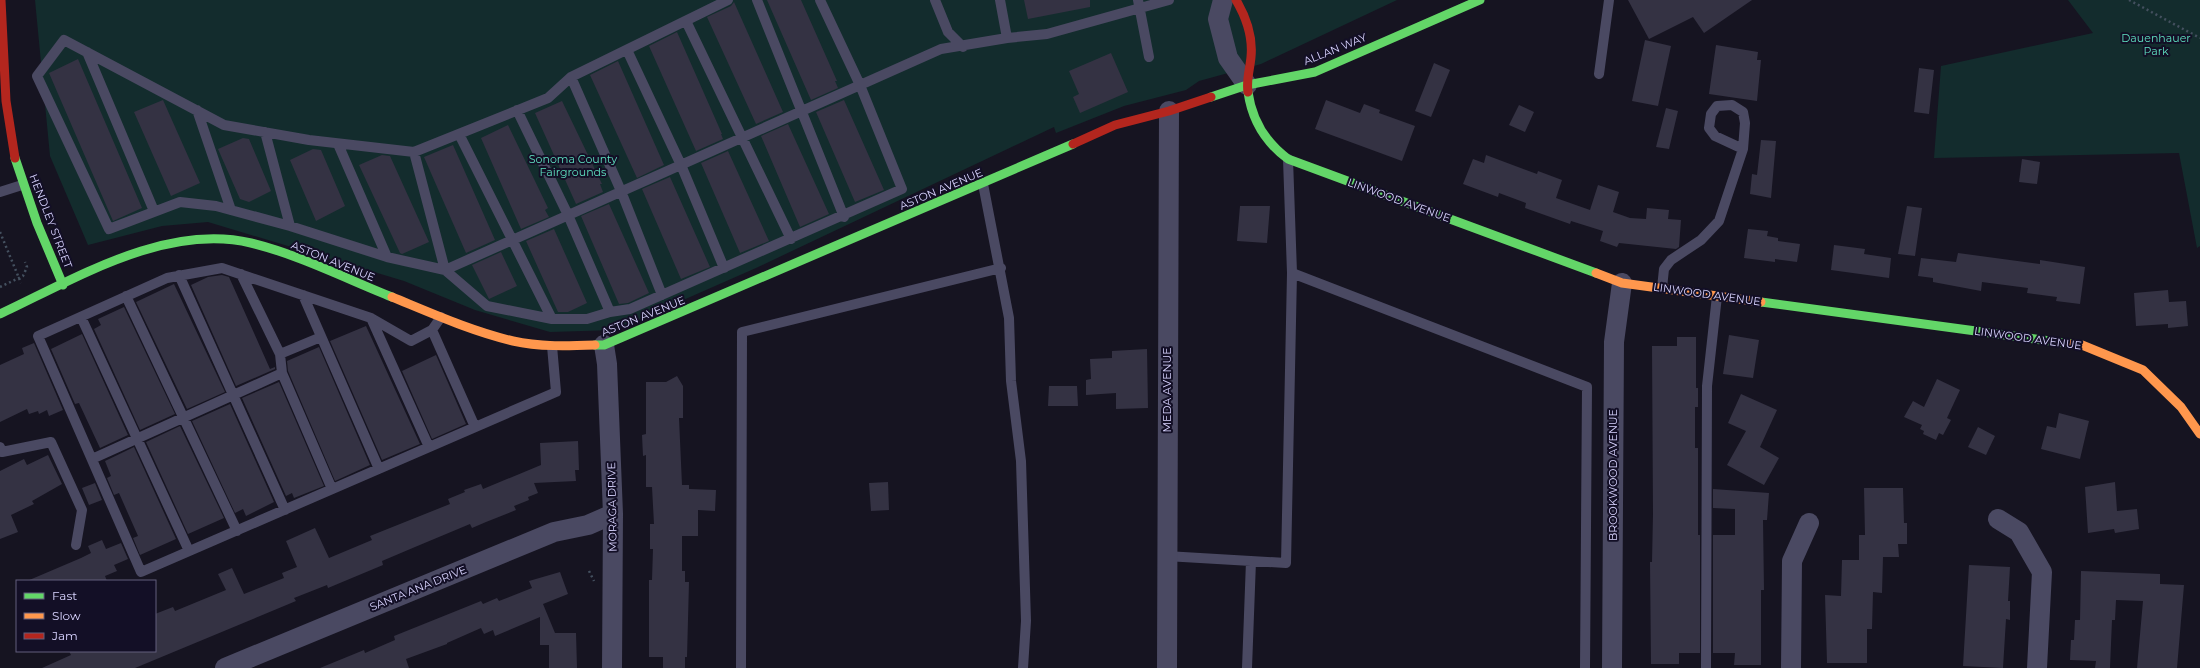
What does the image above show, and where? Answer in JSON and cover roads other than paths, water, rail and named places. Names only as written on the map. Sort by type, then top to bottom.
[{"type":"street","name":"HENDLEY STREET","points":[[1,0],[7,116],[22,185],[63,285]]},
{"type":"street","name":"LINWOOD AVENUE","points":[[1223,0],[1218,19],[1228,58],[1247,85]]},
{"type":"street","name":"LINWOOD AVENUE","points":[[1236,0],[1244,12],[1252,50],[1247,85],[1254,116],[1263,137],[1274,150],[1288,159],[1622,283],[2082,345],[2143,370],[2181,407],[2200,433]]},
{"type":"street","name":"ALLAN WAY","points":[[1169,111],[1247,85],[1315,72],[1480,0]]},
{"type":"street","name":"ASTON AVENUE","points":[[0,314],[130,254],[168,242],[207,239],[250,243],[279,252],[441,318],[513,341],[552,346],[604,346],[983,184],[1115,125],[1169,111]]},
{"type":"street","name":"MEDA AVENUE","points":[[1167,668],[1166,556],[1169,111]]},
{"type":"street","name":"BROOKWOOD AVENUE","points":[[1612,668],[1614,342],[1622,283]]},
{"type":"street","name":"MORAGA DRIVE","points":[[604,346],[607,364],[614,514],[612,668]]},
{"type":"street","name":"SANTA ANA DRIVE","points":[[225,668],[554,532],[588,525],[614,514]]},
{"type":"street","points":[[1998,519],[2019,532],[2033,553],[2042,572],[2037,668]]},
{"type":"street","points":[[1791,668],[1792,561],[1809,523]]},
{"type":"lane","points":[[728,0],[571,77],[548,98],[414,152],[338,144],[224,125],[64,40],[37,76],[109,229],[180,202],[216,206],[290,226],[387,257],[445,270],[487,306],[552,319],[587,319],[610,312],[630,309],[844,217],[902,190],[860,85],[820,0]]},
{"type":"lane","points":[[757,0],[844,217]]},
{"type":"lane","points":[[934,0],[948,32],[963,47]]},
{"type":"lane","points":[[1000,0],[1007,38]]},
{"type":"lane","points":[[445,270],[941,49],[963,47],[1007,38],[1047,34],[1138,5],[1169,0]]},
{"type":"lane","points":[[1599,74],[1609,0]]},
{"type":"lane","points":[[1138,5],[1149,57]]},
{"type":"lane","points":[[686,20],[791,239]]},
{"type":"lane","points":[[627,50],[681,165],[724,268]]},
{"type":"lane","points":[[87,52],[154,211]]},
{"type":"lane","points":[[571,77],[621,192],[662,295]]},
{"type":"lane","points":[[1662,288],[1664,269],[1671,260],[1701,240],[1719,221],[1742,149],[1745,123],[1743,112],[1732,105],[1717,106],[1711,114],[1709,128],[1715,136],[1742,149]]},
{"type":"lane","points":[[197,110],[231,210]]},
{"type":"lane","points":[[517,110],[568,215],[610,312]]},
{"type":"lane","points":[[265,132],[290,226]]},
{"type":"lane","points":[[459,134],[552,319]]},
{"type":"lane","points":[[338,144],[387,257]]},
{"type":"lane","points":[[414,152],[445,270]]},
{"type":"lane","points":[[1166,556],[1286,563],[1292,273],[1288,159]]},
{"type":"lane","points":[[983,184],[1001,268],[1009,318],[1011,381],[1021,461],[1026,620],[1023,668]]},
{"type":"lane","points":[[0,192],[22,185]]},
{"type":"lane","points":[[441,318],[432,330],[411,341],[371,318],[222,268],[167,278],[38,336],[142,572],[556,392],[552,346]]},
{"type":"lane","points":[[741,668],[742,332],[1001,268]]},
{"type":"lane","points":[[1292,273],[1587,387],[1585,668]]},
{"type":"lane","points":[[241,274],[280,354],[282,373],[332,489]]},
{"type":"lane","points":[[179,275],[285,510]]},
{"type":"lane","points":[[303,295],[379,469]]},
{"type":"lane","points":[[126,296],[236,531]]},
{"type":"lane","points":[[1706,668],[1707,386],[1717,296]]},
{"type":"lane","points":[[81,317],[189,551]]},
{"type":"lane","points":[[371,318],[429,447]]},
{"type":"lane","points":[[432,330],[475,427]]},
{"type":"lane","points":[[280,354],[321,337]]},
{"type":"lane","points":[[92,459],[282,373]]},
{"type":"lane","points":[[0,447],[2,452],[51,442],[82,510],[76,545]]},
{"type":"lane","points":[[1247,668],[1251,560]]},
{"type":"park label","name":"Dauenhauer Park","points":[[2156,44]]},
{"type":"park label","name":"Sonoma County Fairgrounds","points":[[573,165]]}]
